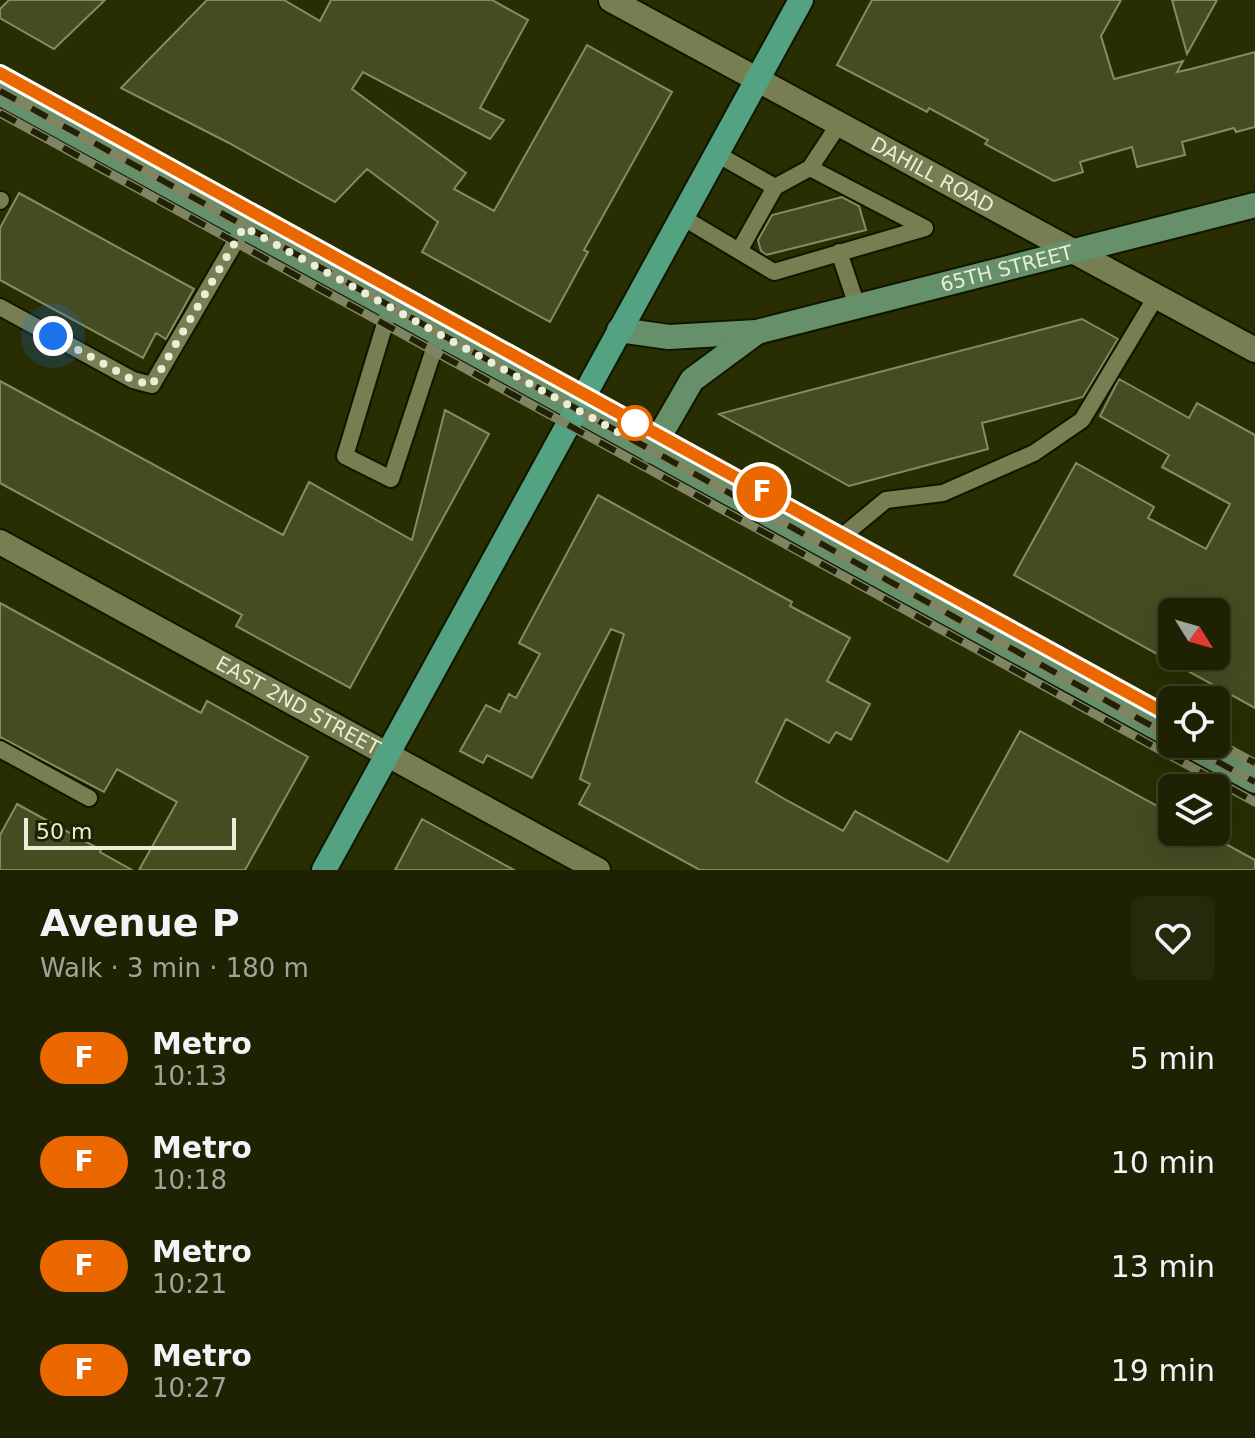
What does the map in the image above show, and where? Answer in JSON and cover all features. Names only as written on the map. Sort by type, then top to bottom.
[{"type":"main road","points":[[324,870],[801,0]]},
{"type":"main road","points":[[0,93],[1158,728]]},
{"type":"main road","name":"65TH STREET","points":[[619,330],[669,337],[757,332],[1255,205]]},
{"type":"main road","name":"65TH STREET","points":[[651,451],[692,380],[757,332]]},
{"type":"main road","points":[[1213,758],[1255,781]]},
{"type":"street","name":"DAHILL ROAD","points":[[611,0],[1255,350]]},
{"type":"street","name":"EAST 2ND STREET","points":[[0,542],[598,870]]},
{"type":"lane","points":[[739,251],[775,187],[810,168],[839,124]]},
{"type":"lane","points":[[717,154],[775,187]]},
{"type":"lane","points":[[682,217],[774,272],[925,228],[810,168]]},
{"type":"lane","points":[[0,307],[133,380],[152,385],[244,227]]},
{"type":"lane","points":[[839,252],[857,306]]},
{"type":"lane","points":[[828,548],[886,500],[943,493],[1034,453],[1082,420],[1157,295]]},
{"type":"lane","points":[[390,307],[345,456],[391,479],[439,334]]},
{"type":"lane","points":[[0,749],[89,798]]},
{"type":"building","points":[[9,0],[105,0],[54,49],[0,18],[0,9]]},
{"type":"building","points":[[207,0],[284,0],[320,21],[331,0],[492,0],[528,20],[480,108],[504,120],[490,139],[363,72],[352,89],[466,173],[454,189],[494,211],[587,45],[672,92],[584,250],[588,252],[550,322],[422,252],[438,222],[367,169],[335,202],[121,88]]},
{"type":"building","points":[[872,0],[1121,0],[1101,36],[1114,79],[1183,61],[1177,72],[1255,52],[1255,127],[1236,132],[1234,128],[1182,142],[1185,155],[1137,167],[1132,147],[1080,162],[1083,172],[1054,181],[985,144],[988,140],[929,108],[927,112],[837,65]]},
{"type":"building","points":[[1172,0],[1217,0],[1187,54]]},
{"type":"building","points":[[19,193],[194,289],[166,339],[156,333],[143,358],[0,280],[0,228]]},
{"type":"building","points":[[842,197],[859,206],[866,230],[766,255],[761,251],[758,240],[772,215]]},
{"type":"building","points":[[1082,319],[1118,339],[1083,397],[982,423],[988,449],[849,486],[719,414]]},
{"type":"building","points":[[1119,379],[1189,418],[1197,403],[1255,435],[1255,708],[1230,694],[1230,686],[1215,686],[1186,670],[1230,670],[1230,598],[1158,598],[1158,654],[1014,575],[1076,463],[1154,507],[1148,518],[1206,549],[1230,504],[1162,467],[1169,455],[1100,416]]},
{"type":"building","points":[[0,381],[283,535],[309,482],[412,540],[445,410],[489,434],[350,688],[236,626],[242,615],[0,483]]},
{"type":"building","points":[[598,495],[792,602],[790,606],[850,638],[827,681],[870,704],[851,740],[836,732],[829,743],[786,719],[756,782],[786,800],[843,831],[855,811],[948,862],[1020,731],[1158,806],[1158,846],[1230,846],[1255,860],[1255,870],[700,870],[579,804],[590,784],[580,779],[624,634],[611,629],[532,778],[487,755],[483,763],[460,751],[486,705],[500,712],[509,694],[516,698],[540,654],[519,643]]},
{"type":"building","points":[[0,603],[201,713],[207,701],[308,757],[245,870],[139,870],[177,802],[117,769],[104,792],[0,737]]},
{"type":"building","points":[[17,804],[132,870],[0,870],[0,835]]},
{"type":"building","points":[[422,819],[514,870],[395,870]]},
{"type":"railway","points":[[0,73],[1158,710]]},
{"type":"railway","points":[[0,91],[1158,729]]},
{"type":"railway","points":[[0,113],[1255,802]]},
{"type":"railway","points":[[1230,750],[1255,763]]},
{"type":"railway","points":[[1211,758],[1255,782]]},
{"type":"metro line","name":"F","points":[[0,73],[1158,709]]},
{"type":"route","points":[[53,336],[133,380],[152,385],[244,227],[627,437],[635,423]]}]
